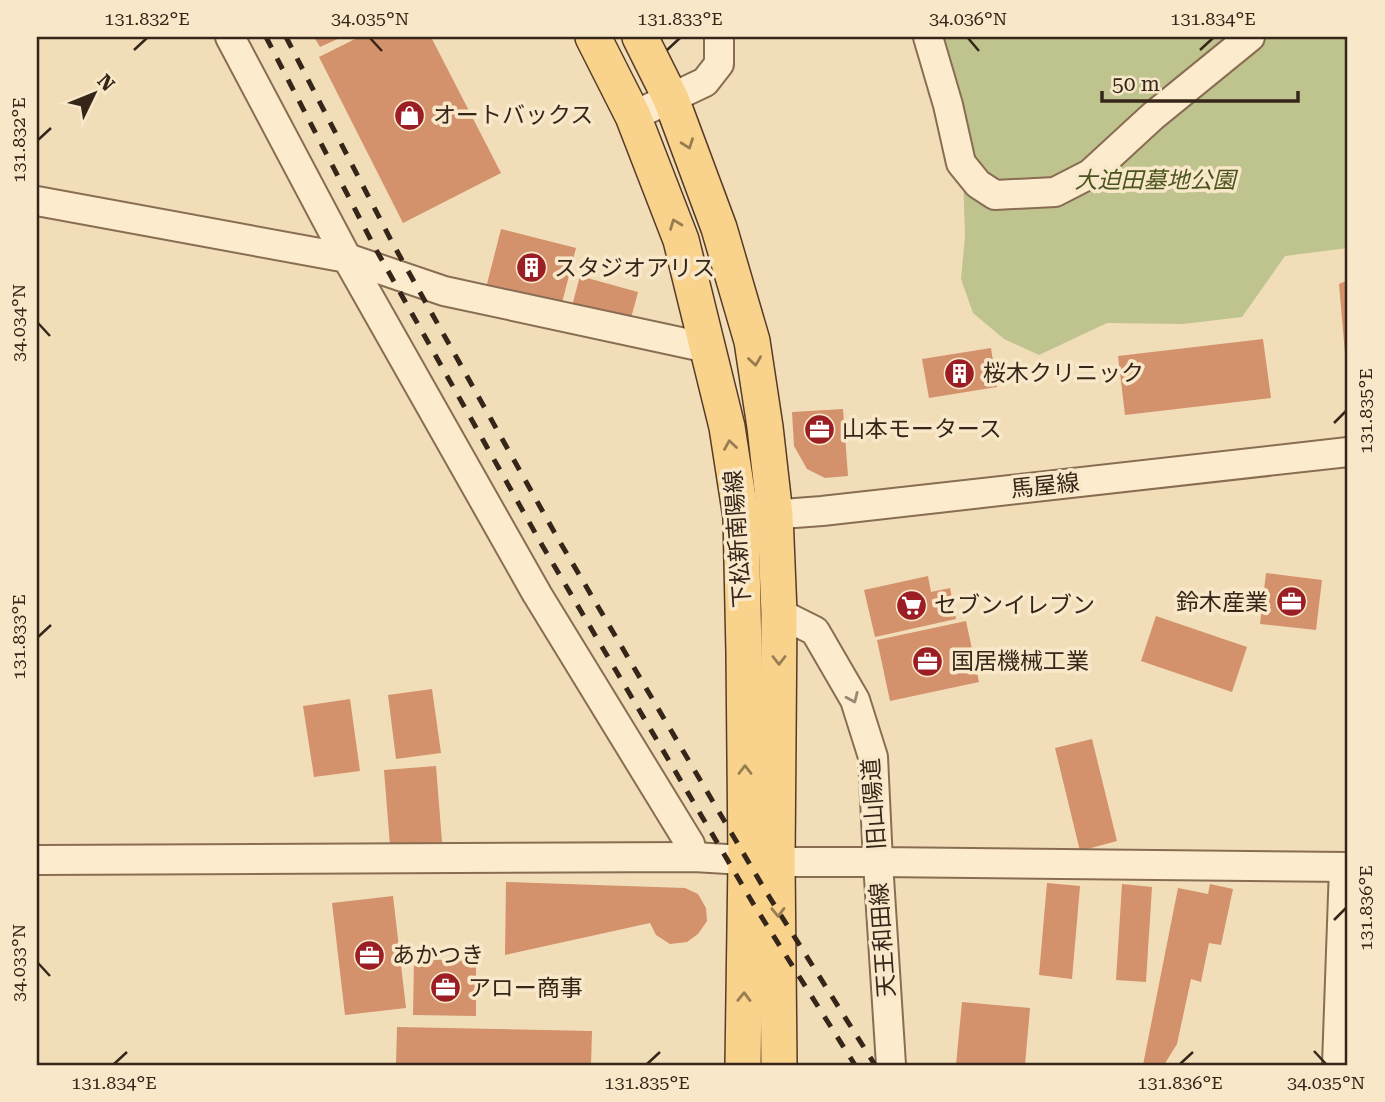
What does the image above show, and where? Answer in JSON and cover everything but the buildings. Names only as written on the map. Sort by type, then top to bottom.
[{"type":"main road","name":"下松新南陽線","points":[[593,37],[633,116],[681,240],[727,427],[741,517],[744,653],[779,1065]]},
{"type":"main road","name":"下松新南陽線","points":[[640,37],[671,99],[719,228],[752,341],[775,515],[779,612],[762,861],[743,1065]]},
{"type":"street","points":[[230,37],[347,258],[537,594],[690,844],[694,857]]},
{"type":"street","points":[[633,116],[705,82],[719,64],[719,37]]},
{"type":"street","points":[[928,37],[948,105],[961,163],[978,184],[995,195],[1055,192],[1090,174],[1153,116],[1250,37]]},
{"type":"street","points":[[37,201],[347,258],[444,290],[708,348]]},
{"type":"street","name":"馬屋線","points":[[741,517],[1348,452]]},
{"type":"street","name":"旧山陽道","points":[[779,612],[815,631],[855,700],[873,757],[878,862]]},
{"type":"street","name":"天王和田線","points":[[37,860],[694,857],[762,861],[878,862],[891,1065]]},
{"type":"street","points":[[878,862],[1346,867],[1337,1065]]},
{"type":"green space","name":"大迫田墓地公園","points":[[928,37],[1348,37],[1348,248],[1285,256],[1242,317],[1183,324],[1107,323],[1039,355],[1004,339],[973,313],[961,279],[965,236],[963,174]]},
{"type":"railway","points":[[266,37],[374,246],[542,545],[754,905],[855,1065]]},
{"type":"railway","points":[[286,37],[393,244],[557,537],[765,890],[875,1065]]},
{"type":"place","name":"オートバックス","points":[[410,115]]},
{"type":"place","name":"スタジオアリス","points":[[531,268]]},
{"type":"place","name":"桜木クリニック","points":[[960,373]]},
{"type":"place","name":"山本モータース","points":[[819,429]]},
{"type":"place","name":"鈴木産業","points":[[1291,602]]},
{"type":"place","name":"セブンイレブン","points":[[911,605]]},
{"type":"place","name":"国居機械工業","points":[[928,661]]},
{"type":"place","name":"あかつき","points":[[369,955]]},
{"type":"place","name":"アロー商事","points":[[445,988]]}]
